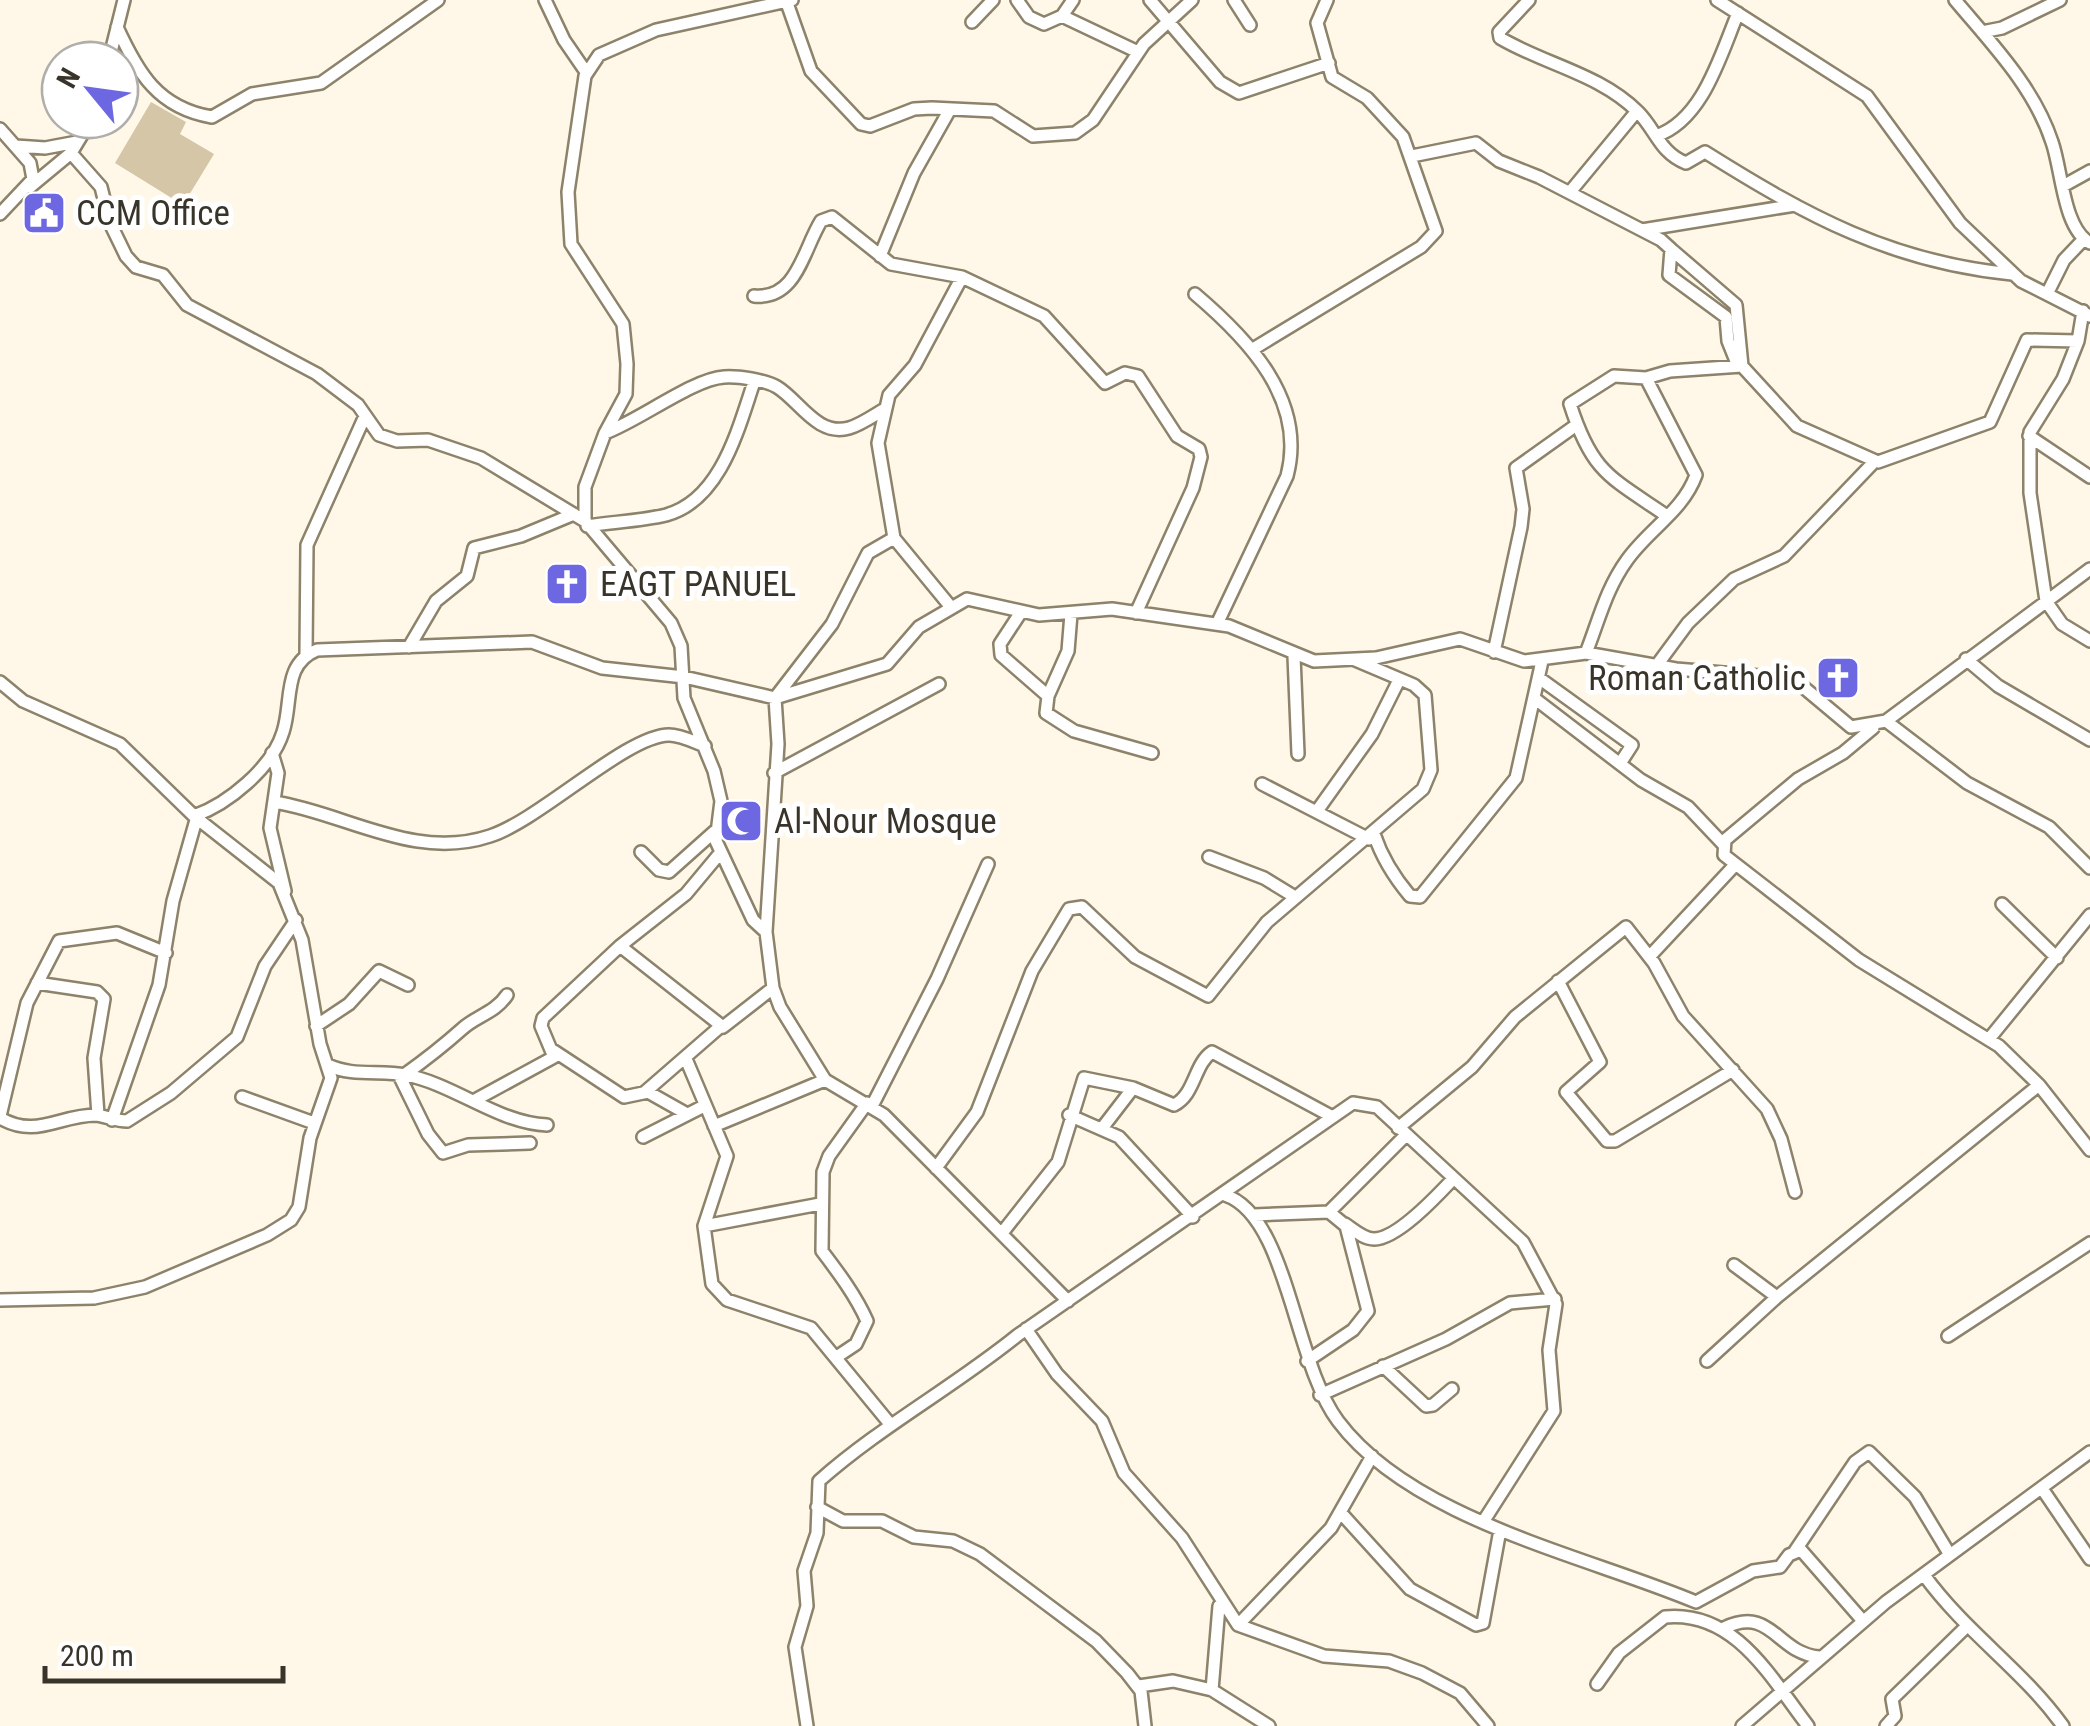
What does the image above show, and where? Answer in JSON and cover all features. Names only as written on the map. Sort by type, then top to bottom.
[{"type":"street","points":[[114,40],[124,0]]},
{"type":"street","points":[[117,27],[144,82],[170,103],[212,117],[252,94],[321,82],[438,0]]},
{"type":"street","points":[[545,0],[564,40],[586,72]]},
{"type":"street","points":[[972,22],[992,0]]},
{"type":"street","points":[[1016,0],[1035,22],[1044,24],[1062,16],[1072,0]]},
{"type":"street","points":[[1150,0],[1220,82],[1239,94],[1330,63]]},
{"type":"street","points":[[582,520],[583,496],[605,432],[628,386],[623,324],[575,253],[568,210],[586,72],[599,55],[632,38],[789,1],[812,71],[856,121],[866,126],[914,109],[994,111],[1033,136],[1076,132],[1093,120],[1138,52],[1167,18],[1192,0]]},
{"type":"street","points":[[1234,0],[1250,25]]},
{"type":"street","points":[[1253,348],[1434,236],[1434,220],[1404,137],[1367,98],[1336,82],[1316,23],[1326,0]]},
{"type":"street","points":[[1530,0],[1499,32],[1500,38],[1552,66],[1593,79],[1637,111],[1674,158],[1686,162],[1705,152],[1794,206],[1914,259],[2012,274],[2086,311],[2063,378],[2030,436],[2030,493],[2046,601],[2062,624],[2090,641]]},
{"type":"street","points":[[1716,0],[1867,96],[1950,214],[1988,245],[2012,274]]},
{"type":"street","points":[[1955,0],[2034,104],[2053,144],[2063,186],[2087,242],[2064,260],[2048,292]]},
{"type":"street","points":[[1982,32],[2002,28],[2060,0]]},
{"type":"street","points":[[1656,136],[1676,129],[1690,112],[1738,13]]},
{"type":"street","points":[[1062,16],[1138,52]]},
{"type":"street","points":[[880,256],[902,198],[949,111]]},
{"type":"street","points":[[1570,192],[1637,111]]},
{"type":"street","points":[[0,129],[33,171],[30,187]]},
{"type":"street","points":[[0,214],[78,140]]},
{"type":"street","points":[[1412,156],[1476,143],[1499,162],[1570,192],[1642,230],[1672,250],[1736,305],[1740,366]]},
{"type":"street","points":[[16,146],[74,147]]},
{"type":"street","points":[[74,147],[101,187],[110,224],[132,264],[160,272],[194,310],[317,374],[358,405],[380,436],[398,442],[428,440],[481,458],[582,520],[662,608],[681,646],[684,698],[705,746],[721,801],[715,831],[721,852],[753,920],[766,932]]},
{"type":"street","points":[[2063,186],[2090,171]]},
{"type":"street","points":[[1642,230],[1794,206]]},
{"type":"street","points":[[754,296],[773,296],[785,287],[826,217],[840,221],[898,267],[962,277],[1055,324],[1105,383],[1125,372],[1135,374],[1177,436],[1201,453],[1193,488],[1136,613]]},
{"type":"street","points":[[1672,250],[1670,275],[1726,317],[1730,348],[1740,366],[1792,422],[1874,462]]},
{"type":"street","points":[[950,606],[894,538],[879,466],[883,410],[889,395],[915,365],[962,277]]},
{"type":"street","points":[[1195,294],[1253,348],[1277,388],[1292,451],[1282,487],[1218,624]]},
{"type":"street","points":[[1657,665],[1688,623],[1734,579],[1784,556],[1824,517],[1843,489],[1874,462],[1990,422],[2027,340],[2078,341]]},
{"type":"street","points":[[1668,516],[1608,475],[1582,444],[1570,404],[1614,376],[1646,378],[1670,371],[1740,366]]},
{"type":"street","points":[[605,432],[648,414],[704,382],[722,377],[780,388],[808,415],[830,428],[848,429],[883,410]]},
{"type":"street","points":[[1586,653],[1604,595],[1626,560],[1689,492],[1695,470],[1646,378]]},
{"type":"street","points":[[409,647],[436,601],[467,576],[472,550],[582,520],[669,514],[706,489],[733,442],[754,382]]},
{"type":"street","points":[[306,654],[306,544],[365,416]]},
{"type":"street","points":[[1494,652],[1523,509],[1516,468],[1575,426]]},
{"type":"street","points":[[2030,436],[2090,477]]},
{"type":"street","points":[[894,538],[868,553],[832,624],[775,698],[778,744],[766,932],[772,988],[826,1080],[870,1105],[1068,1300]]},
{"type":"street","points":[[1723,844],[1798,780],[1844,753],[2090,569]]},
{"type":"street","points":[[112,1120],[144,1034],[195,818],[235,794],[272,753],[283,734],[294,670],[306,654],[316,650],[532,642],[602,668],[684,677],[775,698],[887,664],[919,627],[950,606],[976,599],[1021,612],[1071,614],[1112,609],[1218,624],[1241,630],[1294,656],[1355,660],[1460,639],[1524,661],[1586,653],[1791,682],[1851,727],[1881,724],[1967,783],[2049,827],[2090,868]]},
{"type":"street","points":[[1021,612],[1000,644],[1001,655],[1048,696]]},
{"type":"street","points":[[1071,614],[1068,651],[1048,696],[1046,712],[1060,724],[1152,754]]},
{"type":"street","points":[[1294,656],[1298,754]]},
{"type":"street","points":[[936,1168],[977,1112],[1032,971],[1069,908],[1082,907],[1135,957],[1208,996],[1267,922],[1423,788],[1430,775],[1427,700],[1418,688],[1355,660]]},
{"type":"street","points":[[1966,660],[1998,686],[2090,740]]},
{"type":"street","points":[[1262,784],[1371,836],[1400,884],[1410,896],[1420,896],[1515,780],[1542,661]]},
{"type":"street","points":[[1539,678],[1632,745],[1621,762]]},
{"type":"street","points":[[1318,812],[1372,734],[1399,680]]},
{"type":"street","points":[[774,772],[939,684]]},
{"type":"street","points":[[2,692],[120,744],[195,818],[285,891]]},
{"type":"street","points":[[1534,698],[1641,780],[1688,806],[1723,844],[1724,854],[1734,866],[1860,960],[1989,1040],[2039,1085],[2090,1150]]},
{"type":"street","points":[[275,802],[408,840],[434,844],[477,840],[547,807],[644,742],[674,735],[705,746]]},
{"type":"street","points":[[0,1300],[126,1293],[281,1227],[299,1207],[314,1123],[330,1086],[296,920],[270,828],[278,773],[272,753]]},
{"type":"street","points":[[641,852],[660,870],[669,872],[715,831]]},
{"type":"street","points":[[721,852],[686,894],[620,946],[542,1018],[541,1026],[554,1051],[624,1097],[645,1092],[772,988]]},
{"type":"street","points":[[1209,858],[1264,878],[1295,897]]},
{"type":"street","points":[[838,1356],[856,1344],[866,1320],[838,1268],[822,1251],[821,1180],[829,1156],[870,1105],[937,979],[988,864]]},
{"type":"street","points":[[1650,956],[1734,866]]},
{"type":"street","points":[[2002,904],[2057,958]]},
{"type":"street","points":[[1989,1040],[2090,915]]},
{"type":"street","points":[[166,953],[117,933],[62,939],[37,982],[18,1032],[0,1117],[22,1127],[44,1128],[98,1115],[133,1120],[237,1037],[264,966],[296,920]]},
{"type":"street","points":[[1329,1212],[1402,1132],[1472,1067],[1515,1017],[1623,927],[1631,930],[1650,956],[1676,1007],[1774,1120],[1795,1192]]},
{"type":"street","points":[[620,946],[721,1026]]},
{"type":"street","points":[[316,1026],[349,1004],[379,971],[408,985]]},
{"type":"street","points":[[37,982],[97,992],[104,1000],[94,1058],[98,1115]]},
{"type":"street","points":[[1558,982],[1600,1062],[1566,1092],[1607,1141],[1615,1141],[1733,1070]]},
{"type":"street","points":[[402,1075],[448,1046],[461,1030],[494,1010],[507,995]]},
{"type":"street","points":[[475,1100],[550,1060],[554,1051]]},
{"type":"street","points":[[1002,1232],[1058,1162],[1069,1115],[1084,1078],[1132,1088],[1170,1106],[1180,1104],[1212,1052],[1309,1108],[1331,1116]]},
{"type":"street","points":[[686,1059],[727,1158],[704,1226],[707,1272],[719,1294],[736,1304],[805,1324],[838,1356],[890,1424]]},
{"type":"street","points":[[327,1064],[343,1071],[402,1075],[525,1122],[547,1125]]},
{"type":"street","points":[[402,1075],[428,1134],[443,1153],[468,1145],[530,1143]]},
{"type":"street","points":[[714,1126],[826,1080]]},
{"type":"street","points":[[1707,1361],[1776,1297],[2039,1085]]},
{"type":"street","points":[[1103,1127],[1132,1088]]},
{"type":"street","points":[[645,1092],[688,1114]]},
{"type":"street","points":[[242,1096],[314,1123]]},
{"type":"street","points":[[807,1726],[795,1647],[806,1606],[804,1571],[817,1533],[819,1481],[890,1424],[976,1369],[1026,1329],[1194,1217],[1353,1102],[1368,1102],[1522,1242],[1555,1299],[1557,1311],[1549,1350],[1554,1411],[1483,1522]]},
{"type":"street","points":[[643,1137],[704,1106]]},
{"type":"street","points":[[1069,1115],[1119,1137],[1194,1217]]},
{"type":"street","points":[[1254,1214],[1329,1212],[1369,1238],[1380,1238],[1416,1216],[1452,1180]]},
{"type":"street","points":[[1224,1195],[1254,1214],[1273,1245],[1320,1394],[1340,1424],[1372,1456],[1436,1498],[1500,1530],[1701,1601],[1783,1691],[1808,1726]]},
{"type":"street","points":[[704,1226],[820,1204]]},
{"type":"street","points":[[1307,1361],[1353,1330],[1368,1311],[1345,1224]]},
{"type":"street","points":[[1948,1336],[2090,1244]]},
{"type":"street","points":[[1734,1265],[1776,1297]]},
{"type":"street","points":[[1320,1394],[1446,1339],[1510,1303],[1555,1299]]},
{"type":"street","points":[[1026,1329],[1056,1374],[1102,1422],[1124,1473],[1182,1538],[1219,1602],[1238,1625],[1324,1656],[1389,1661],[1422,1673],[1460,1692],[1488,1726]]},
{"type":"street","points":[[1383,1366],[1426,1406],[1434,1405],[1452,1390]]},
{"type":"street","points":[[1682,1616],[1754,1571],[1780,1567],[1855,1462],[1868,1452],[1915,1497],[1950,1555]]},
{"type":"street","points":[[1742,1726],[1863,1621],[2044,1490],[2090,1452]]},
{"type":"street","points":[[1238,1625],[1341,1513],[1372,1456]]},
{"type":"street","points":[[2044,1490],[2090,1560]]},
{"type":"street","points":[[817,1507],[843,1520],[882,1521],[914,1537],[970,1548],[1096,1641],[1139,1686],[1145,1726]]},
{"type":"street","points":[[1341,1513],[1410,1589],[1476,1625],[1482,1623],[1488,1608],[1500,1530]]},
{"type":"street","points":[[1795,1551],[1810,1555],[1863,1621]]},
{"type":"street","points":[[1924,1575],[1966,1628],[2031,1685],[2063,1726]]},
{"type":"street","points":[[1212,1690],[1212,1662],[1220,1636],[1219,1602]]},
{"type":"street","points":[[1597,1684],[1620,1653],[1665,1617],[1682,1616],[1720,1626],[1742,1620],[1762,1624],[1794,1650],[1820,1657]]},
{"type":"street","points":[[1886,1726],[1895,1716],[1892,1700],[1966,1628]]},
{"type":"street","points":[[1139,1686],[1174,1681],[1212,1690],[1269,1726]]},
{"type":"shaded area","points":[[151,102],[186,122],[180,134],[214,154],[183,205],[115,163],[129,140],[140,140],[140,121]]},
{"type":"place","name":"CCM Office","points":[[44,213]]},
{"type":"place","name":"EAGT PANUEL","points":[[567,584]]},
{"type":"place","name":"Roman Catholic","points":[[1838,678]]},
{"type":"place","name":"Al-Nour Mosque","points":[[741,821]]}]
